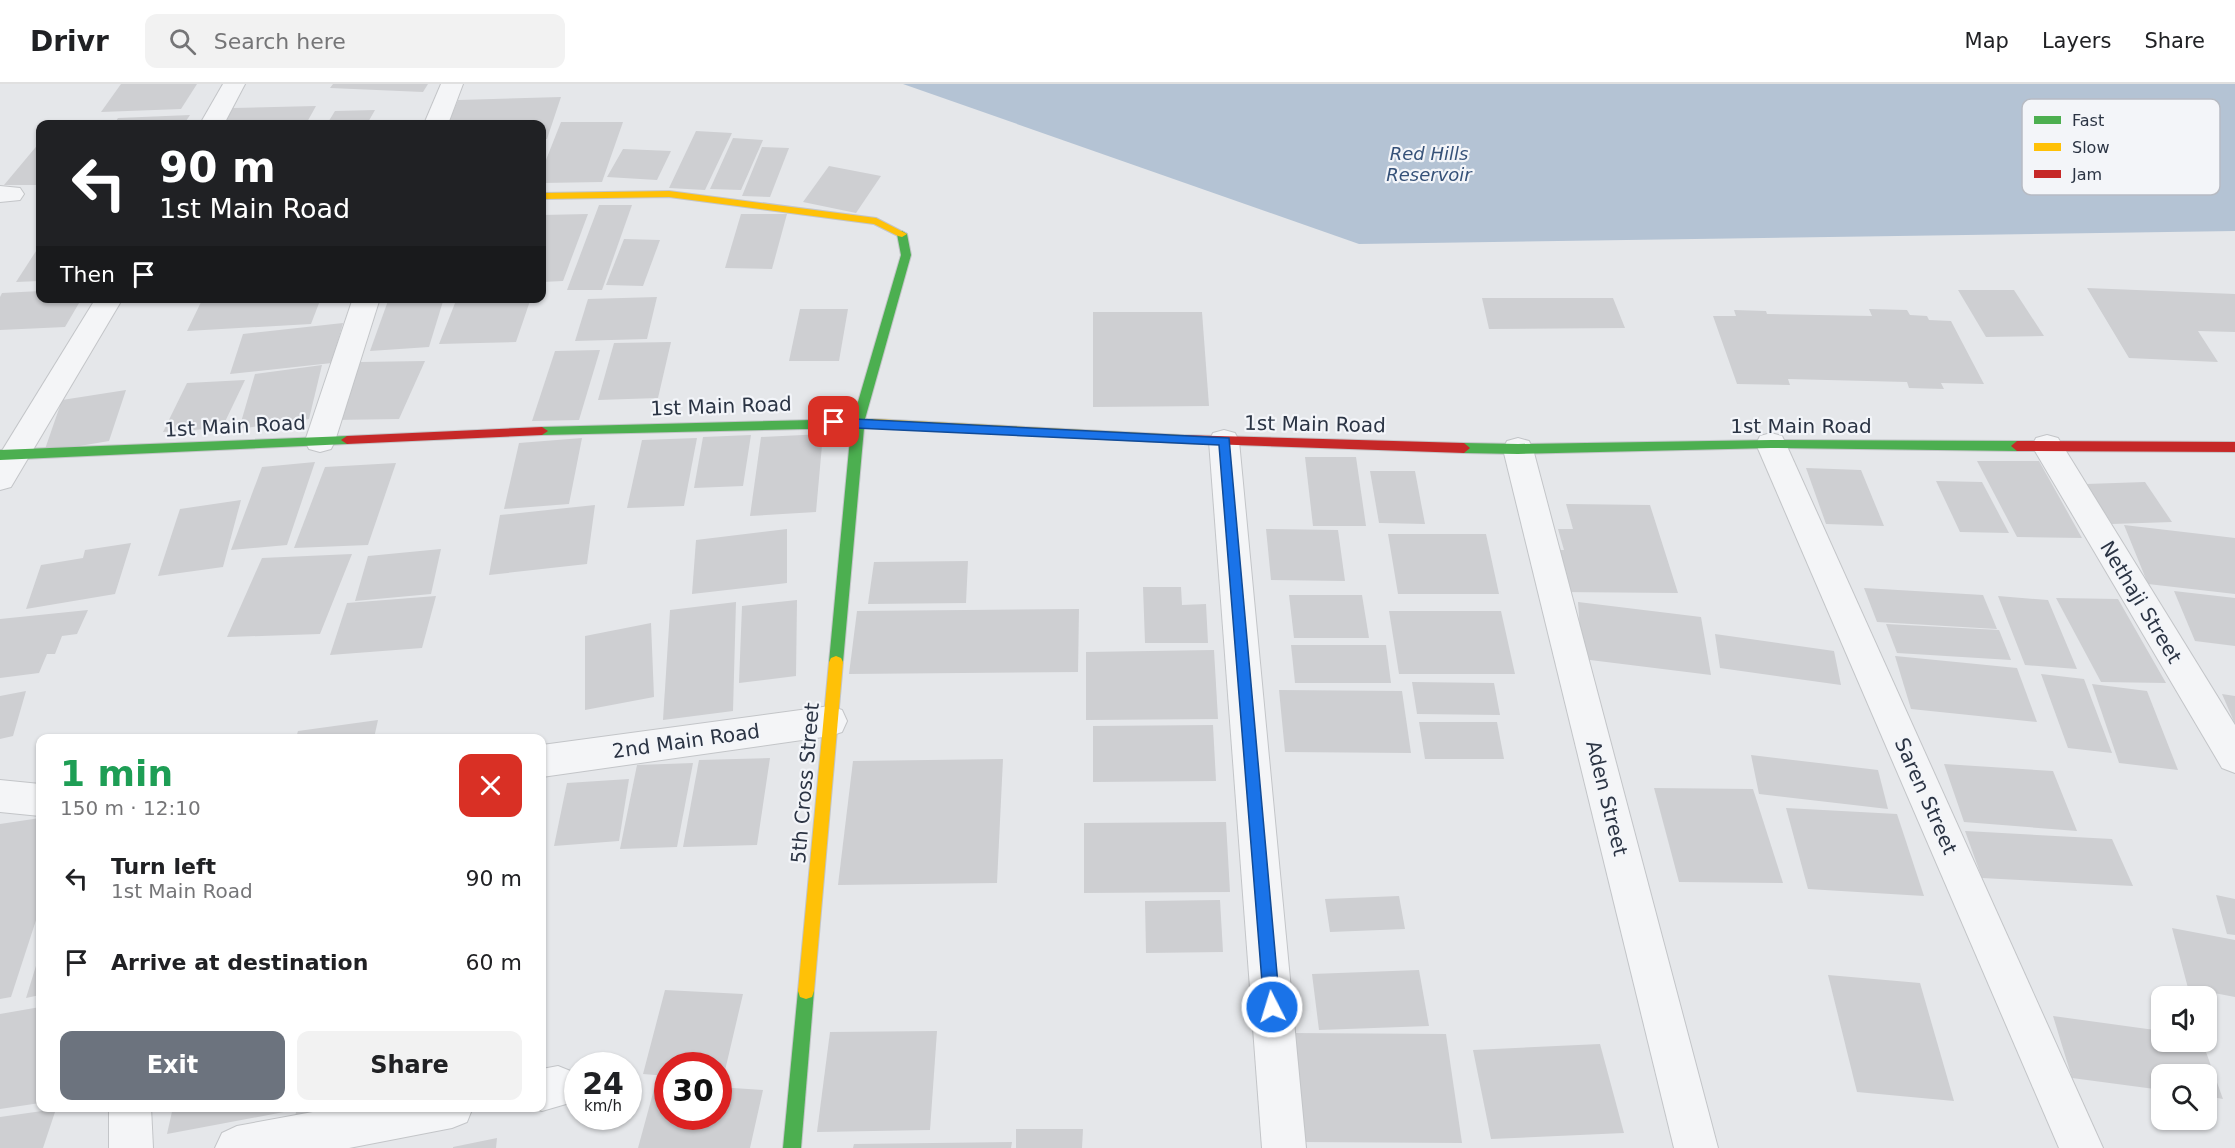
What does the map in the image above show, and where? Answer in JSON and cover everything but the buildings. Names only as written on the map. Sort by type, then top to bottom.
[{"type":"street","points":[[214,120],[234,84]]},
{"type":"street","points":[[437,120],[452,84]]},
{"type":"street","name":"5th Cross Street","points":[[546,196],[669,194],[876,221],[902,234],[906,255],[858,422],[792,1148]]},
{"type":"street","points":[[4,463],[107,303]]},
{"type":"street","points":[[320,441],[365,303]]},
{"type":"street","name":"1st Main Road","points":[[4,463],[320,441],[645,427],[858,422],[1224,441],[1518,449],[1771,444],[2235,447]]},
{"type":"street","points":[[1224,441],[1284,1148]]},
{"type":"street","name":"Saren Street","points":[[1771,444],[2081,1148]]},
{"type":"street","name":"Nethaji Street","points":[[2048,446],[2235,758]]},
{"type":"street","name":"Aden Street","points":[[1518,449],[1696,1148]]},
{"type":"street","name":"2nd Main Road","points":[[546,761],[830,721]]},
{"type":"street","points":[[0,796],[36,800]]},
{"type":"street","points":[[130,1112],[131,1148]]},
{"type":"street","points":[[237,1148],[426,1112]]},
{"type":"water","name":"Red Hills Reservoir","points":[[903,84],[2235,84],[2235,231],[1359,244]]},
{"type":"traffic: fast","points":[[836,662],[858,422],[906,255],[902,234]]},
{"type":"traffic: fast","points":[[542,431],[874,423]]},
{"type":"traffic: fast","points":[[0,455],[347,440]]},
{"type":"traffic: fast","points":[[1464,448],[1771,444],[2017,446]]},
{"type":"traffic: fast","points":[[792,1148],[806,991]]},
{"type":"traffic: slow","points":[[546,196],[669,194],[876,221],[902,234]]},
{"type":"traffic: slow","points":[[874,423],[1181,439]]},
{"type":"traffic: slow","points":[[806,991],[836,662]]},
{"type":"traffic: jam","points":[[347,440],[542,431]]},
{"type":"traffic: jam","points":[[1181,439],[1464,448]]},
{"type":"traffic: jam","points":[[2017,446],[2235,447]]},
{"type":"route","points":[[834,422],[1224,441],[1272,1007]]}]
